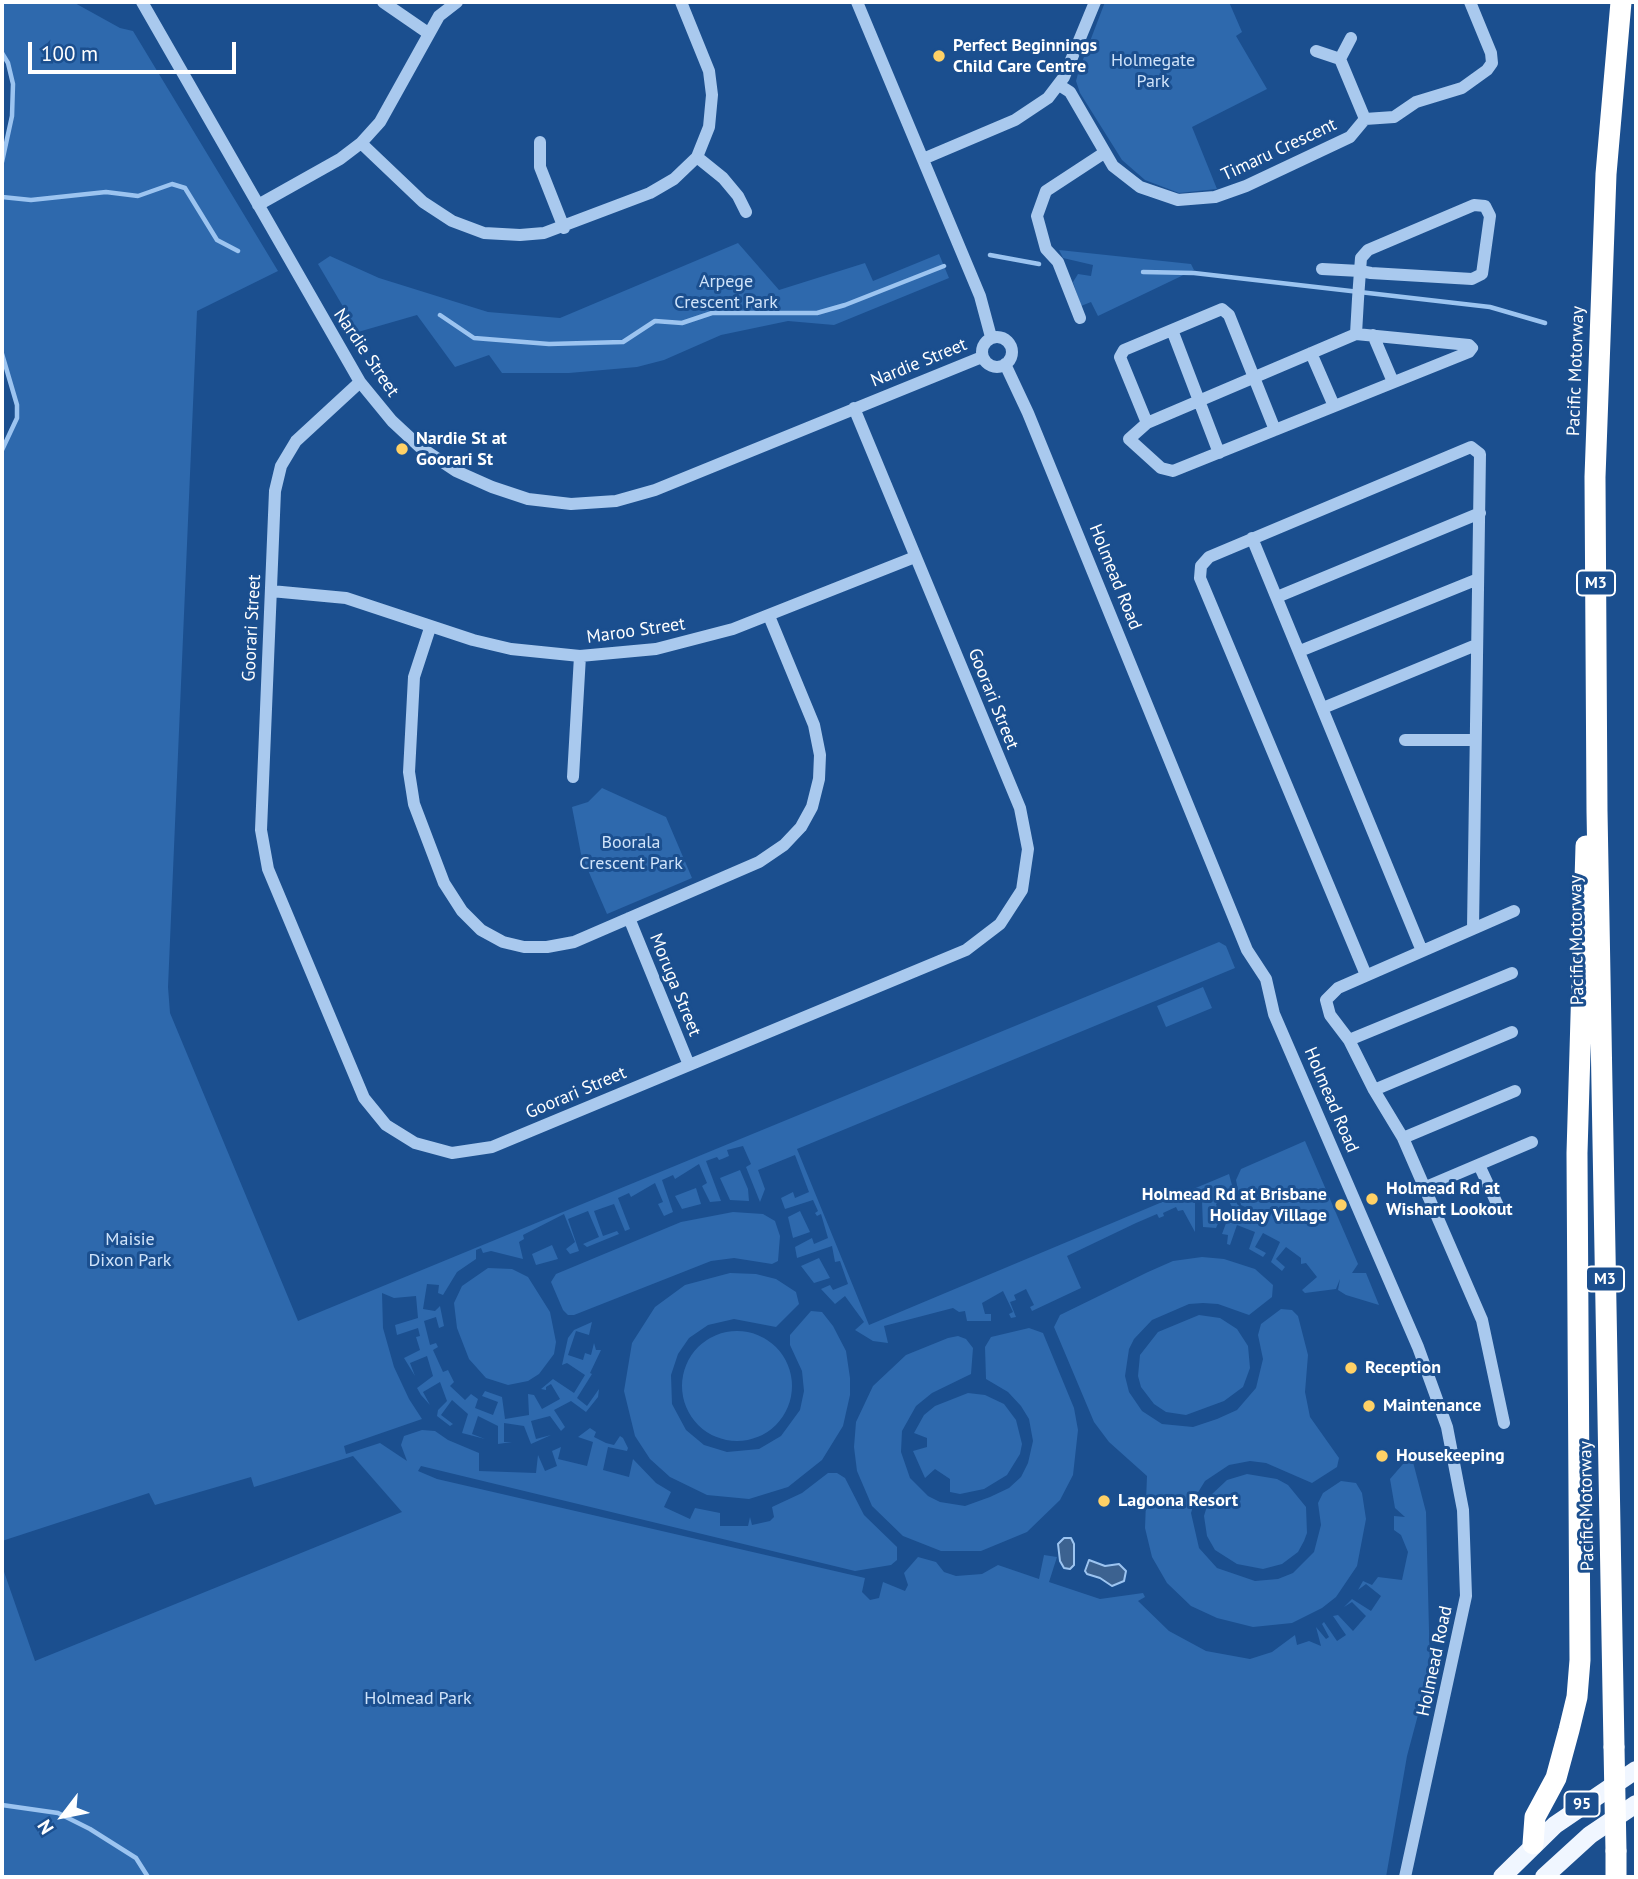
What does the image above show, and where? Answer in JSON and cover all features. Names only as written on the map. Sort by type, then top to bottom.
[{"type":"highway","name":"Pacific Motorway","points":[[1616,1877],[1597,811],[1596,450],[1606,174],[1621,2]]},
{"type":"highway","points":[[1533,1844],[1535,1817],[1556,1778],[1569,1731],[1577,1697],[1580,1660],[1578,1126],[1584,853],[1597,811]]},
{"type":"main road","name":"95","points":[[1502,1877],[1533,1844],[1590,1798],[1636,1770]]},
{"type":"main road","name":"95","points":[[1544,1877],[1590,1835],[1636,1804]]},
{"type":"street","name":"Nardie Street","points":[[142,2],[360,382],[401,430],[456,471],[528,499],[571,504],[617,501],[655,490],[982,357]]},
{"type":"street","points":[[383,2],[428,33]]},
{"type":"street","points":[[258,205],[340,159],[361,143],[380,122],[439,16],[457,2]]},
{"type":"street","points":[[361,143],[423,202],[452,221],[484,233],[544,233],[564,228],[650,193],[674,179],[697,157],[709,127],[712,95],[709,71],[681,2]]},
{"type":"street","points":[[857,2],[979,296],[991,337]]},
{"type":"street","points":[[923,159],[1015,120],[1058,88],[1095,2]]},
{"type":"street","name":"Timaru Crescent","points":[[1058,88],[1076,105],[1113,166],[1140,187],[1178,200],[1225,194],[1334,143],[1354,122],[1365,119],[1376,111],[1402,109],[1462,88],[1487,70],[1492,62],[1491,53],[1470,2]]},
{"type":"street","points":[[1340,59],[1351,38]]},
{"type":"street","points":[[1316,51],[1340,59],[1365,119]]},
{"type":"street","points":[[540,142],[540,167],[564,228]]},
{"type":"street","points":[[1080,318],[1058,262],[1046,249],[1037,216],[1046,191],[1104,153]]},
{"type":"street","points":[[697,157],[723,178],[738,196],[746,212]]},
{"type":"street","points":[[1322,269],[1360,277],[1472,279],[1482,274],[1490,216],[1485,206],[1474,205],[1368,250],[1361,258],[1360,277],[1359,299],[1356,334]]},
{"type":"street","points":[[1147,423],[1119,356],[1124,350],[1222,309],[1229,315],[1275,430]]},
{"type":"street","points":[[1172,330],[1219,453]]},
{"type":"street","points":[[1356,334],[1469,345],[1472,348],[1469,352],[1173,471],[1161,468],[1129,439],[1147,423],[1356,334]]},
{"type":"street","points":[[1373,335],[1393,382]]},
{"type":"street","points":[[991,337],[1005,339],[1011,347],[1011,357],[1005,365],[992,366],[982,357],[984,343],[991,337]]},
{"type":"street","points":[[1311,354],[1334,406]]},
{"type":"street","name":"Holmead Road","points":[[1005,365],[1028,413],[1247,950],[1266,979],[1274,1014],[1418,1347],[1447,1427],[1464,1510],[1466,1596],[1405,1877]]},
{"type":"street","name":"Goorari Street","points":[[360,382],[296,441],[281,466],[275,491],[261,830],[268,869],[364,1098],[386,1125],[415,1143],[452,1153],[492,1147],[967,950],[1000,924],[1022,890],[1028,849],[1020,808],[854,408]]},
{"type":"street","points":[[1366,975],[1200,578],[1201,566],[1209,557],[1252,538],[1471,447],[1480,454],[1473,928]]},
{"type":"street","points":[[1277,597],[1480,513]]},
{"type":"street","points":[[1252,538],[1422,951]]},
{"type":"street","name":"Maroo Street","points":[[271,591],[346,598],[430,628],[511,649],[580,656],[612,655],[692,642],[769,616],[915,556]]},
{"type":"street","points":[[1300,652],[1478,579]]},
{"type":"street","points":[[430,628],[414,677],[409,772],[414,804],[444,883],[462,911],[481,930],[503,942],[524,947],[574,942],[759,862],[784,845],[801,827],[812,807],[820,767],[814,725],[769,616]]},
{"type":"street","points":[[1323,708],[1476,645]]},
{"type":"street","points":[[573,777],[580,656]]},
{"type":"street","points":[[1405,740],[1475,740]]},
{"type":"street","points":[[1504,1423],[1482,1320],[1403,1138],[1374,1090],[1349,1040],[1330,1015],[1326,1000],[1338,988],[1514,911]]},
{"type":"street","name":"Moruga Street","points":[[629,918],[690,1065]]},
{"type":"street","points":[[1349,1040],[1512,973]]},
{"type":"street","points":[[1374,1090],[1512,1032]]},
{"type":"street","points":[[1403,1138],[1515,1091]]},
{"type":"street","points":[[1426,1187],[1532,1142]]},
{"type":"street","points":[[1479,1165],[1499,1208]]},
{"type":"green space","points":[[2,2],[73,2],[120,28],[133,31],[278,271],[197,311],[168,987],[170,1013],[298,1321],[1219,942],[1226,946],[1235,968],[797,1149],[869,1325],[1229,1174],[1237,1204],[1247,1213],[1258,1213],[1241,1205],[1236,1180],[1241,1169],[1305,1141],[1358,1264],[1352,1273],[1366,1273],[1379,1305],[1338,1290],[1340,1279],[1336,1289],[1305,1293],[1302,1290],[1317,1277],[1306,1263],[1301,1264],[1301,1258],[1286,1247],[1276,1259],[1285,1267],[1282,1271],[1271,1262],[1280,1242],[1263,1233],[1255,1247],[1266,1253],[1263,1257],[1249,1249],[1255,1232],[1237,1225],[1230,1245],[1227,1244],[1228,1235],[1222,1234],[1232,1207],[1228,1199],[1219,1196],[1216,1205],[1223,1212],[1216,1228],[1203,1227],[1202,1201],[1195,1201],[1195,1232],[1183,1210],[1178,1211],[1176,1207],[1163,1213],[1164,1216],[1159,1218],[1157,1214],[1067,1256],[1081,1288],[1032,1311],[1030,1307],[1034,1305],[1026,1289],[1014,1295],[1016,1300],[1010,1302],[1016,1317],[1011,1318],[1009,1314],[1013,1312],[1003,1291],[982,1303],[985,1314],[991,1314],[991,1321],[967,1321],[965,1311],[959,1312],[953,1308],[884,1326],[888,1343],[873,1341],[855,1330],[864,1322],[845,1296],[835,1304],[821,1289],[830,1285],[833,1290],[848,1284],[840,1261],[835,1262],[832,1246],[797,1258],[795,1247],[812,1238],[814,1244],[828,1238],[821,1214],[817,1216],[815,1213],[818,1211],[813,1200],[785,1209],[781,1198],[793,1192],[795,1198],[809,1192],[795,1155],[758,1170],[765,1189],[760,1202],[746,1167],[751,1164],[743,1146],[727,1150],[729,1156],[722,1159],[717,1157],[706,1161],[721,1201],[710,1202],[702,1186],[707,1183],[699,1164],[675,1179],[673,1175],[662,1180],[673,1212],[664,1216],[658,1204],[663,1202],[655,1183],[631,1197],[629,1193],[618,1198],[630,1229],[625,1231],[614,1204],[594,1211],[603,1236],[617,1231],[619,1234],[587,1247],[583,1244],[599,1237],[588,1211],[568,1219],[579,1251],[570,1254],[566,1249],[575,1242],[564,1214],[523,1235],[524,1239],[519,1242],[523,1259],[491,1251],[483,1253],[481,1248],[476,1250],[476,1259],[457,1272],[443,1295],[438,1293],[439,1285],[427,1284],[423,1309],[435,1311],[440,1306],[444,1326],[439,1328],[436,1317],[424,1321],[430,1345],[436,1343],[438,1347],[433,1350],[443,1372],[448,1370],[454,1382],[450,1386],[465,1400],[471,1394],[478,1399],[475,1408],[493,1415],[498,1402],[482,1396],[485,1391],[502,1397],[505,1419],[529,1415],[528,1394],[534,1395],[542,1409],[560,1399],[551,1384],[546,1390],[541,1389],[553,1379],[574,1393],[585,1375],[567,1363],[562,1365],[568,1338],[574,1330],[592,1322],[589,1335],[576,1331],[568,1355],[583,1360],[585,1353],[591,1355],[594,1343],[596,1350],[601,1350],[590,1373],[592,1374],[577,1398],[587,1406],[599,1389],[598,1397],[586,1412],[571,1401],[554,1410],[565,1427],[561,1431],[550,1416],[531,1421],[536,1439],[551,1435],[531,1444],[524,1426],[504,1423],[504,1442],[512,1442],[498,1444],[498,1426],[478,1416],[472,1434],[485,1439],[462,1433],[468,1414],[452,1400],[441,1415],[453,1424],[450,1426],[437,1416],[438,1410],[447,1401],[440,1382],[423,1392],[430,1405],[417,1388],[433,1376],[427,1356],[410,1363],[415,1376],[404,1358],[420,1350],[416,1337],[420,1336],[418,1328],[397,1335],[395,1325],[418,1318],[416,1296],[394,1298],[382,1293],[383,1328],[394,1367],[422,1419],[344,1446],[346,1454],[380,1443],[407,1461],[401,1445],[404,1436],[422,1430],[435,1431],[448,1440],[479,1453],[479,1471],[536,1473],[538,1455],[545,1471],[557,1466],[552,1451],[561,1447],[558,1459],[587,1466],[593,1442],[578,1437],[590,1428],[596,1432],[594,1437],[606,1443],[614,1445],[620,1436],[628,1448],[627,1451],[608,1447],[603,1470],[629,1477],[633,1459],[656,1483],[671,1492],[664,1507],[690,1519],[695,1508],[720,1513],[720,1526],[748,1526],[750,1517],[752,1525],[770,1521],[774,1517],[772,1507],[802,1493],[828,1473],[837,1473],[845,1478],[864,1515],[897,1547],[897,1560],[891,1565],[855,1571],[421,1466],[418,1471],[437,1479],[865,1578],[862,1592],[870,1600],[879,1598],[883,1582],[905,1591],[908,1585],[904,1573],[918,1557],[936,1562],[944,1572],[956,1576],[982,1574],[998,1565],[1039,1579],[1044,1555],[1057,1557],[1049,1582],[1100,1599],[1143,1593],[1145,1597],[1138,1601],[1169,1631],[1206,1651],[1250,1659],[1272,1652],[1295,1635],[1297,1645],[1309,1641],[1321,1646],[1316,1627],[1326,1639],[1329,1637],[1322,1624],[1324,1622],[1337,1641],[1346,1635],[1333,1616],[1338,1615],[1353,1631],[1366,1616],[1352,1602],[1344,1607],[1352,1599],[1371,1611],[1381,1596],[1366,1584],[1358,1590],[1363,1581],[1372,1585],[1378,1577],[1402,1580],[1408,1552],[1401,1535],[1394,1530],[1394,1516],[1405,1517],[1395,1508],[1390,1479],[1403,1464],[1413,1462],[1426,1512],[1430,1670],[1407,1756],[1386,1877],[2,1877],[2,1566],[35,1661],[402,1512],[353,1456],[254,1487],[251,1477],[155,1505],[149,1493],[2,1541],[2,450],[17,418],[17,405],[2,354],[2,162],[12,116],[13,84],[8,63],[2,53]]},
{"type":"green space","name":"Holmegate Park","points":[[1105,2],[1229,2],[1242,32],[1236,36],[1267,89],[1192,127],[1217,189],[1179,193],[1145,180],[1122,160],[1080,93],[1076,81],[1079,70]]},
{"type":"green space","name":"Arpege Crescent Park","points":[[738,243],[779,290],[865,263],[873,281],[939,254],[949,278],[834,325],[788,321],[721,335],[664,360],[637,367],[569,373],[502,373],[489,355],[455,367],[417,315],[358,332],[318,264],[330,256],[379,278],[488,312],[560,318]]},
{"type":"green space","points":[[1059,250],[1191,264],[1194,270],[1098,316],[1091,302],[1081,306],[1073,282],[1078,274],[1091,276],[1093,265],[1063,258]]},
{"type":"green space","name":"Boorala Crescent Park","points":[[602,788],[666,817],[692,878],[607,914],[581,854],[572,807],[588,802]]},
{"type":"green space","points":[[1203,987],[1212,1008],[1166,1027],[1157,1006]]},
{"type":"green space","points":[[740,1170],[748,1189],[749,1201],[730,1200],[720,1178]]},
{"type":"green space","points":[[696,1188],[701,1204],[682,1209],[675,1196]]},
{"type":"green space","points":[[800,1211],[810,1232],[793,1238],[788,1217]]},
{"type":"green space","points":[[733,1212],[763,1214],[775,1221],[780,1236],[778,1261],[772,1264],[734,1258],[711,1261],[574,1315],[568,1315],[563,1310],[551,1282],[556,1274],[681,1222]]},
{"type":"green space","points":[[552,1245],[558,1259],[536,1265],[532,1254]]},
{"type":"green space","points":[[1202,1257],[1224,1259],[1255,1269],[1273,1285],[1272,1297],[1249,1315],[1218,1304],[1203,1303],[1189,1304],[1152,1320],[1134,1339],[1129,1349],[1125,1376],[1129,1392],[1142,1411],[1162,1424],[1193,1427],[1217,1419],[1237,1410],[1256,1388],[1263,1359],[1258,1335],[1261,1324],[1281,1309],[1292,1310],[1298,1316],[1308,1355],[1305,1392],[1310,1417],[1339,1458],[1337,1467],[1312,1483],[1266,1463],[1250,1461],[1229,1465],[1205,1481],[1197,1494],[1191,1513],[1199,1548],[1217,1568],[1255,1581],[1278,1579],[1293,1573],[1314,1552],[1321,1525],[1318,1503],[1323,1493],[1341,1481],[1356,1483],[1362,1493],[1366,1519],[1357,1566],[1336,1597],[1322,1608],[1292,1623],[1253,1627],[1217,1618],[1191,1606],[1167,1583],[1152,1557],[1145,1528],[1147,1476],[1109,1442],[1094,1422],[1054,1327],[1060,1315],[1148,1272],[1173,1261]]},
{"type":"green space","points":[[819,1258],[830,1278],[814,1283],[801,1266]]},
{"type":"green space","points":[[488,1268],[512,1269],[528,1277],[550,1312],[556,1342],[554,1354],[539,1374],[528,1381],[508,1385],[486,1378],[469,1359],[457,1328],[454,1303],[462,1286]]},
{"type":"green space","points":[[730,1273],[756,1274],[776,1279],[796,1292],[799,1304],[776,1327],[734,1319],[708,1325],[689,1338],[678,1354],[671,1375],[672,1404],[686,1430],[704,1445],[727,1452],[759,1449],[781,1436],[800,1410],[804,1391],[802,1371],[790,1345],[790,1335],[811,1311],[822,1312],[833,1326],[846,1351],[850,1378],[850,1395],[843,1426],[822,1460],[788,1487],[749,1499],[707,1495],[670,1477],[650,1459],[635,1436],[624,1391],[632,1343],[655,1307],[685,1285]]},
{"type":"green space","points":[[1199,1315],[1220,1318],[1237,1329],[1248,1346],[1250,1368],[1243,1387],[1224,1401],[1186,1415],[1166,1412],[1154,1404],[1141,1387],[1138,1376],[1140,1355],[1158,1332]]},
{"type":"green space","points":[[1029,1328],[1043,1333],[1074,1408],[1078,1430],[1073,1475],[1060,1500],[1027,1532],[981,1551],[941,1551],[903,1536],[872,1506],[857,1471],[854,1447],[856,1422],[873,1386],[906,1355],[948,1338],[958,1336],[966,1339],[973,1348],[971,1374],[932,1393],[916,1406],[902,1431],[901,1452],[910,1478],[928,1496],[940,1502],[965,1506],[990,1497],[1009,1488],[1021,1477],[1028,1463],[1033,1441],[1029,1419],[1021,1406],[1008,1392],[986,1379],[985,1347],[991,1337]]},
{"type":"green space","points":[[737,1331],[758,1335],[776,1347],[788,1365],[792,1386],[788,1407],[776,1425],[758,1437],[737,1441],[716,1437],[698,1425],[686,1407],[682,1386],[686,1365],[698,1347],[716,1335]]},
{"type":"green space","points":[[968,1393],[985,1395],[1004,1404],[1016,1420],[1022,1444],[1020,1454],[1007,1475],[984,1489],[960,1494],[950,1492],[950,1479],[935,1469],[925,1478],[913,1451],[927,1447],[927,1438],[914,1433],[924,1415],[935,1406]]},
{"type":"green space","points":[[1247,1474],[1277,1479],[1288,1485],[1306,1507],[1307,1533],[1304,1541],[1298,1552],[1282,1564],[1263,1569],[1237,1564],[1215,1550],[1207,1536],[1204,1516],[1210,1496],[1227,1480]]},
{"type":"shaded area","points":[[1064,1538],[1071,1538],[1074,1544],[1074,1565],[1070,1569],[1064,1568],[1060,1561],[1058,1544]]},
{"type":"shaded area","points":[[1089,1560],[1105,1566],[1119,1564],[1126,1571],[1124,1581],[1112,1586],[1087,1574],[1085,1571]]},
{"type":"waterway","points":[[2,53],[8,63],[13,84],[12,116],[2,162]]},
{"type":"waterway","points":[[2,197],[31,200],[106,192],[138,196],[172,184],[185,188],[217,240],[238,251]]},
{"type":"waterway","points":[[990,255],[1039,264]]},
{"type":"waterway","points":[[440,315],[474,338],[549,344],[623,342],[655,321],[682,323],[712,313],[817,313],[845,305],[944,266]]},
{"type":"waterway","points":[[1143,272],[1194,273],[1490,307],[1545,323]]},
{"type":"waterway","points":[[2,354],[17,405],[17,418],[2,450]]},
{"type":"waterway","points":[[2,1805],[58,1813],[90,1829],[136,1858],[148,1877]]},
{"type":"place","name":"Perfect Beginnings Child Care Centre","points":[[939,56]]},
{"type":"place","name":"Nardie St at Goorari St","points":[[402,449]]},
{"type":"place","name":"Holmead Rd at Wishart Lookout","points":[[1372,1199]]},
{"type":"place","name":"Holmead Rd at Brisbane Holiday Village","points":[[1341,1205]]},
{"type":"place","name":"Reception","points":[[1351,1368]]},
{"type":"place","name":"Maintenance","points":[[1369,1406]]},
{"type":"place","name":"Housekeeping","points":[[1382,1456]]},
{"type":"place","name":"Lagoona Resort","points":[[1104,1501]]},
{"type":"park label","name":"Maisie Dixon Park","points":[[130,1250]]},
{"type":"park label","name":"Holmead Park","points":[[418,1699]]}]
